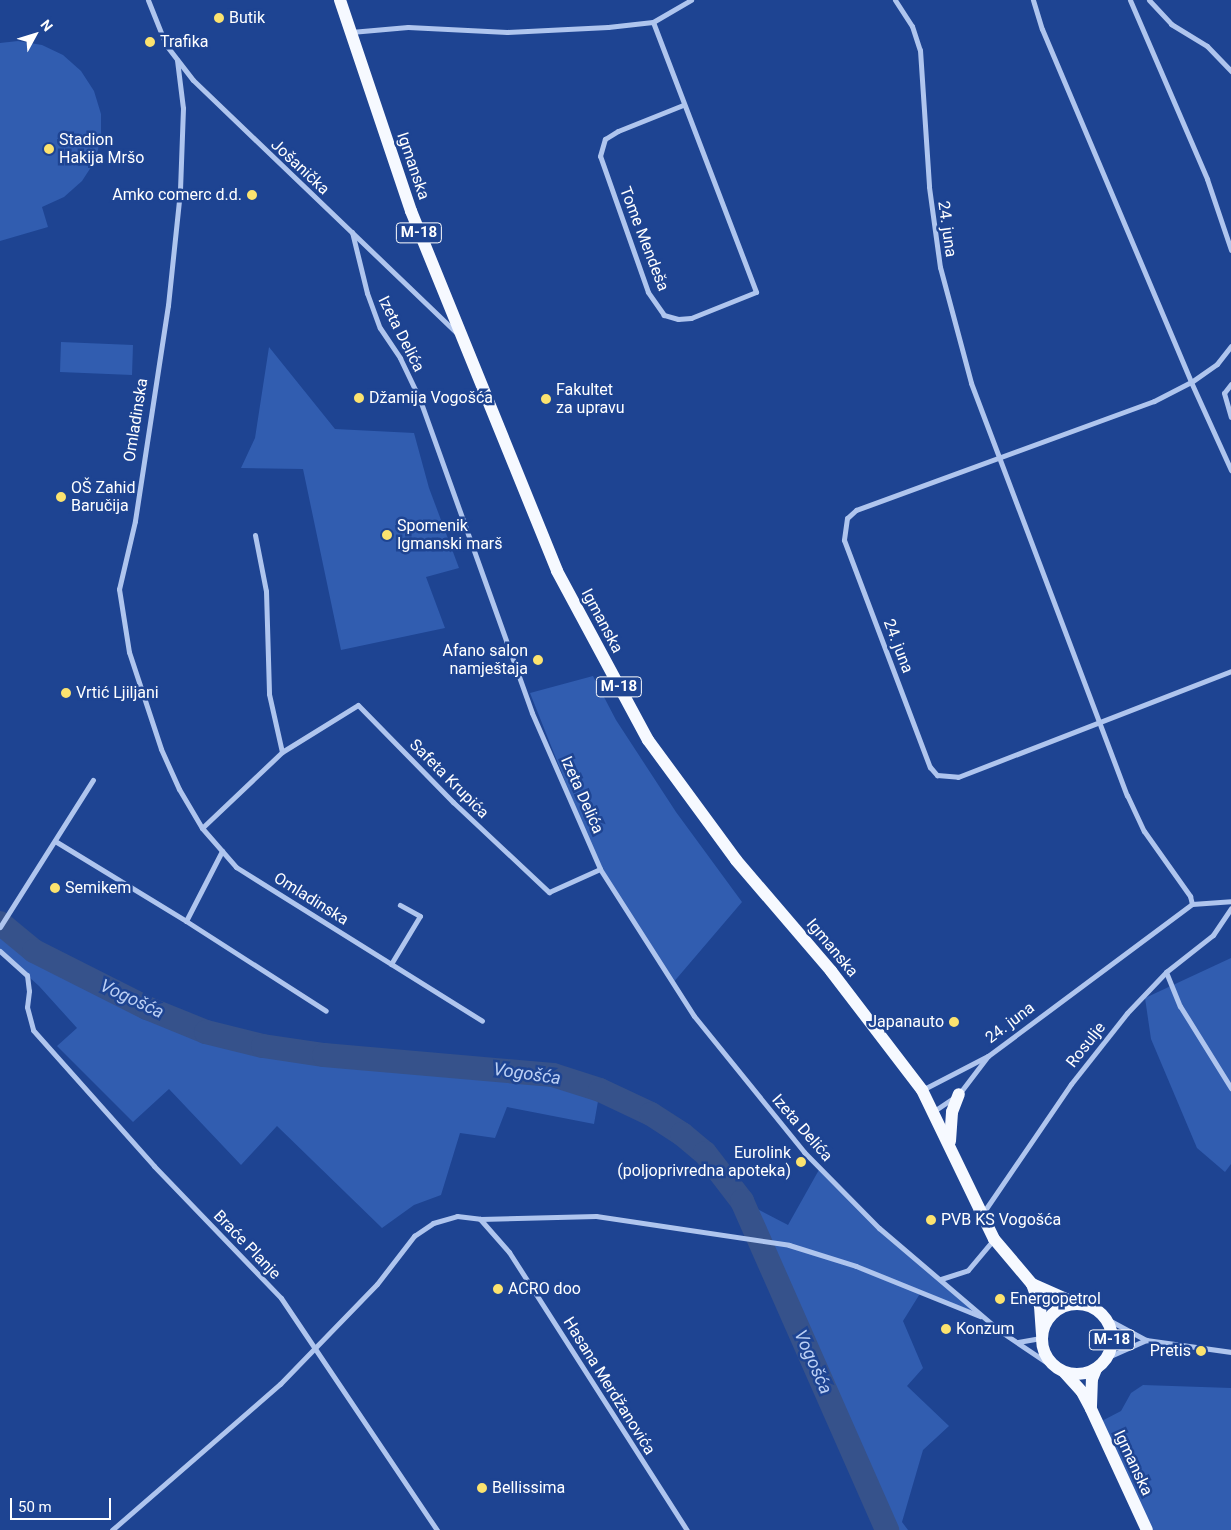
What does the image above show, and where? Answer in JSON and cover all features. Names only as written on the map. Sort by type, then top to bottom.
[{"type":"main road","name":"Igmanska","points":[[340,0],[411,210],[458,334],[557,571],[648,740],[736,860],[831,971],[922,1090],[950,1144],[994,1240],[1032,1284],[1040,1306],[1042,1336]]},
{"type":"main road","points":[[950,1144],[952,1112],[959,1094]]},
{"type":"main road","name":"Igmanska","points":[[1032,1284],[1077,1304]]},
{"type":"main road","points":[[1042,1336],[1054,1312],[1077,1304]]},
{"type":"main road","name":"M-18","points":[[1042,1336],[1043,1349],[1060,1370],[1086,1374],[1096,1369],[1108,1357],[1112,1337],[1105,1318],[1092,1307],[1077,1304]]},
{"type":"main road","name":"Igmanska","points":[[1091,1409],[1092,1379],[1096,1369]]},
{"type":"main road","name":"Igmanska","points":[[1060,1370],[1082,1392],[1147,1530]]},
{"type":"street","name":"Jošanička","points":[[148,0],[158,29],[177,60],[255,142],[458,334]]},
{"type":"street","points":[[350,32],[408,27],[507,32],[653,22],[691,0]]},
{"type":"street","name":"24. juna","points":[[895,0],[912,26],[920,50],[929,187],[940,267],[971,384],[1074,652],[1098,724],[1144,831],[1190,896],[1192,904],[988,1056],[922,1090]]},
{"type":"street","points":[[1033,0],[1042,29],[1191,382],[1231,470]]},
{"type":"street","points":[[1130,0],[1208,179],[1231,250]]},
{"type":"street","points":[[1149,0],[1170,24],[1207,46],[1231,71]]},
{"type":"street","name":"Tome Mendeša","points":[[653,22],[683,105],[756,292],[691,318],[678,319],[664,315],[648,292],[600,156],[605,139],[618,131],[683,105]]},
{"type":"street","name":"Omladinska","points":[[177,60],[183,108],[180,191],[168,306],[135,520],[119,589],[129,652],[160,749],[179,789],[202,828],[236,867],[482,1022]]},
{"type":"street","name":"Izeta Delića","points":[[352,232],[367,293],[380,328],[420,400],[532,712],[600,869],[694,1016],[804,1152],[878,1228],[941,1278],[1000,1331],[1060,1370]]},
{"type":"street","name":"24. juna","points":[[1098,724],[958,777],[937,775],[930,767],[844,540],[846,518],[856,510],[1154,401],[1191,382],[1217,364],[1231,346]]},
{"type":"street","points":[[1231,384],[1224,393],[1231,417]]},
{"type":"street","points":[[255,535],[266,591],[269,694],[282,752]]},
{"type":"street","points":[[1098,724],[1231,671]]},
{"type":"street","name":"Safeta Krupića","points":[[202,828],[282,752],[358,705],[453,802],[549,892],[600,869]]},
{"type":"street","points":[[0,927],[93,780]]},
{"type":"street","points":[[55,841],[326,1011]]},
{"type":"street","points":[[186,922],[222,851]]},
{"type":"street","points":[[1192,904],[1231,901]]},
{"type":"street","points":[[391,964],[420,916],[400,905]]},
{"type":"street","name":"Rosulje","points":[[982,1216],[1071,1084],[1126,1013],[1166,972],[1213,935],[1231,908]]},
{"type":"street","name":"Braće Planje","points":[[0,951],[27,975],[27,1006],[33,1030],[154,1166],[280,1298],[303,1327],[315,1350],[437,1530]]},
{"type":"street","points":[[1166,972],[1180,1006],[1231,1088]]},
{"type":"street","name":"24. juna","points":[[934,1112],[959,1094],[988,1056]]},
{"type":"street","points":[[112,1530],[315,1350],[377,1284],[414,1236],[433,1223],[457,1216],[480,1219],[596,1216],[789,1245],[856,1266],[985,1318]]},
{"type":"street","name":"Hasana Merdžanovića","points":[[480,1219],[509,1252],[687,1530]]},
{"type":"street","points":[[941,1278],[962,1273],[976,1262],[994,1240]]},
{"type":"street","points":[[1105,1318],[1146,1340],[1231,1352]]},
{"type":"street","points":[[1018,1342],[1042,1336]]},
{"type":"street","points":[[1108,1357],[1146,1340]]},
{"type":"shaded area","name":"Stadion Hakija Mršo","points":[[18,41],[42,45],[63,55],[81,71],[94,91],[101,114],[101,138],[95,161],[82,181],[64,197],[42,207],[48,227],[0,241],[0,43]]},
{"type":"shaded area","points":[[61,342],[133,345],[132,375],[60,372]]},
{"type":"shaded area","points":[[269,347],[335,429],[414,433],[429,488],[459,568],[426,577],[445,628],[341,650],[303,469],[241,468],[255,438]]},
{"type":"shaded area","points":[[593,676],[616,720],[676,812],[742,902],[672,984],[600,869],[530,693]]},
{"type":"shaded area","points":[[0,923],[34,951],[147,1008],[206,1032],[263,1046],[324,1055],[553,1075],[600,1090],[594,1124],[507,1107],[495,1138],[460,1133],[441,1195],[414,1205],[382,1228],[277,1126],[241,1165],[169,1089],[133,1122],[57,1046],[77,1028],[39,986],[0,951]]},
{"type":"shaded area","points":[[1231,958],[1231,1164],[1225,1172],[1197,1148],[1151,1039],[1145,998]]},
{"type":"shaded area","points":[[820,1168],[879,1228],[978,1313],[921,1292],[903,1321],[923,1368],[907,1386],[949,1426],[923,1450],[902,1522],[908,1530],[887,1530],[742,1201],[788,1225]]},
{"type":"shaded area","points":[[1143,1385],[1231,1388],[1231,1530],[1146,1530],[1096,1424],[1121,1411],[1131,1393]]},
{"type":"waterway","name":"Vogošća","points":[[0,923],[34,951],[147,1008],[206,1032],[263,1046],[324,1055],[553,1075],[600,1090],[651,1114],[682,1134],[705,1153],[742,1201],[887,1530]]},
{"type":"place","name":"Butik","points":[[219,18]]},
{"type":"place","name":"Trafika","points":[[150,42]]},
{"type":"place","name":"Stadion Hakija Mršo","points":[[49,149]]},
{"type":"place","name":"Amko comerc d.d.","points":[[252,195]]},
{"type":"place","name":"Džamija Vogošća","points":[[359,398]]},
{"type":"place","name":"Fakultet za upravu","points":[[546,399]]},
{"type":"place","name":"OŠ Zahid Baručija","points":[[61,497]]},
{"type":"place","name":"Spomenik Igmanski marš","points":[[387,535]]},
{"type":"place","name":"Afano salon namještaja","points":[[538,660]]},
{"type":"place","name":"Vrtić Ljiljani","points":[[66,693]]},
{"type":"place","name":"Semikem","points":[[55,888]]},
{"type":"place","name":"Japanauto","points":[[954,1022]]},
{"type":"place","name":"Eurolink (poljoprivredna apoteka)","points":[[801,1162]]},
{"type":"place","name":"PVB KS Vogošća","points":[[931,1220]]},
{"type":"place","name":"ACRO doo","points":[[498,1289]]},
{"type":"place","name":"Energopetrol","points":[[1000,1299]]},
{"type":"place","name":"Konzum","points":[[946,1329]]},
{"type":"place","name":"Pretis","points":[[1201,1351]]},
{"type":"place","name":"Bellissima","points":[[482,1488]]}]
